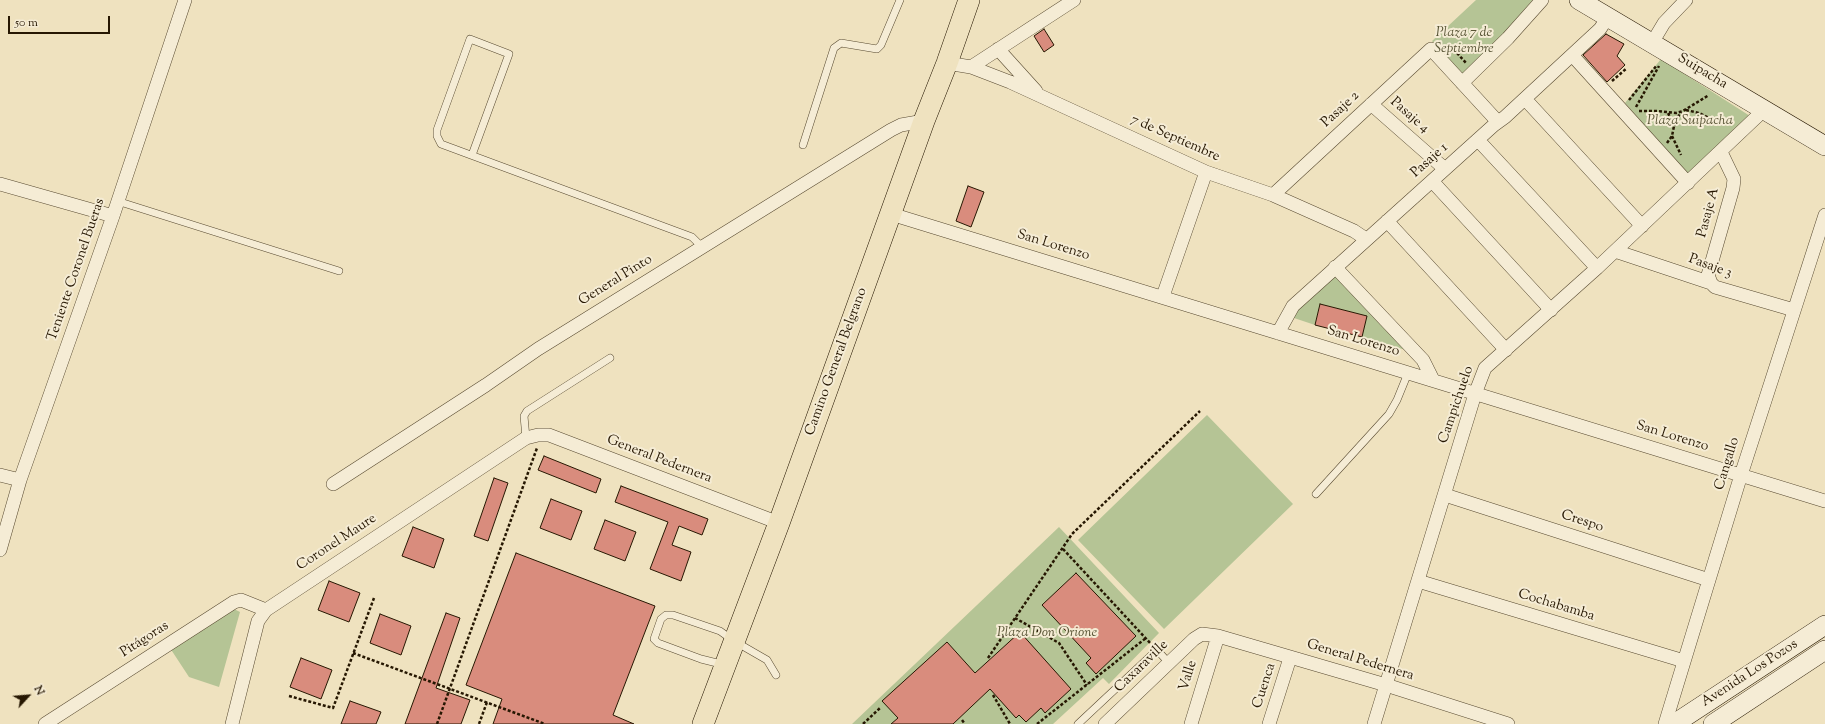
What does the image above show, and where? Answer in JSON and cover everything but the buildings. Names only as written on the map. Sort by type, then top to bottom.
[{"type":"main road","name":"Camino General Belgrano","points":[[703,724],[779,523],[969,0]]},
{"type":"street","name":"Teniente Coronel Bueras","points":[[0,550],[20,480],[185,0]]},
{"type":"street","points":[[947,64],[971,67],[1074,0]]},
{"type":"street","points":[[1498,122],[1462,83],[1508,38],[1542,0]]},
{"type":"street","name":"Suipacha","points":[[1579,0],[1661,50],[1723,84],[1825,146]]},
{"type":"street","points":[[1661,50],[1664,23],[1686,0]]},
{"type":"street","name":"Pasaje 1","points":[[1278,333],[1293,306],[1366,239],[1525,99],[1600,29],[1608,17]]},
{"type":"street","points":[[998,49],[1039,95]]},
{"type":"street","name":"Pasaje 2","points":[[1273,195],[1431,49],[1462,83]]},
{"type":"street","points":[[1572,55],[1688,184]]},
{"type":"street","name":"7 de Septiembre","points":[[971,67],[1039,95],[1206,172],[1273,195],[1354,231],[1366,239]]},
{"type":"street","points":[[1525,99],[1642,226]]},
{"type":"street","name":"Pasaje 4","points":[[1371,104],[1445,169]]},
{"type":"street","name":"Campichuelo","points":[[1374,724],[1475,394],[1485,368],[1597,268],[1765,110]]},
{"type":"street","name":"General Pinto","points":[[333,484],[486,385],[538,349],[891,130],[902,125],[924,121]]},
{"type":"street","points":[[1478,140],[1597,268]]},
{"type":"street","name":"Pasaje A","points":[[1711,283],[1708,275],[1734,180],[1721,152]]},
{"type":"street","points":[[1163,296],[1206,172]]},
{"type":"street","points":[[1432,181],[1551,310]]},
{"type":"street","points":[[0,184],[112,216]]},
{"type":"street","name":"San Lorenzo","points":[[891,214],[1163,296],[1278,333],[1825,501]]},
{"type":"street","name":"Cangallo","points":[[1665,724],[1741,475],[1825,215]]},
{"type":"street","points":[[1387,221],[1506,350]]},
{"type":"street","name":"Pasaje 3","points":[[1615,251],[1711,283],[1715,287],[1794,310]]},
{"type":"street","points":[[1335,267],[1423,360],[1433,380]]},
{"type":"street","name":"General Pedernera","points":[[526,438],[538,434],[549,435],[779,523]]},
{"type":"street","name":"Coronel Maure","points":[[232,724],[258,621],[266,610],[526,438]]},
{"type":"street","points":[[0,475],[20,480]]},
{"type":"street","name":"Crespo","points":[[1445,495],[1709,580]]},
{"type":"street","name":"Cochabamba","points":[[1418,581],[1684,661]]},
{"type":"street","name":"Pitágoras","points":[[45,724],[234,602],[241,600],[266,610]]},
{"type":"street","name":"Avenida Los Pozos","points":[[1674,724],[1825,625]]},
{"type":"street","name":"General Pedernera","points":[[1202,634],[1218,636],[1386,685],[1508,724]]},
{"type":"street","name":"Caxaraville","points":[[1105,724],[1169,662],[1194,639],[1202,634]]},
{"type":"street","name":"Valle","points":[[1191,724],[1218,636]]},
{"type":"street","name":"Avenida Los Pozos","points":[[1713,724],[1825,650]]},
{"type":"street","name":"Cuenca","points":[[1269,724],[1290,658]]},
{"type":"lane","points":[[802,145],[834,48],[841,43],[877,49],[881,45],[900,0]]},
{"type":"lane","points":[[472,155],[509,54],[470,39],[437,130],[437,136],[441,144],[692,238],[702,247]]},
{"type":"lane","points":[[117,201],[338,270]]},
{"type":"lane","points":[[526,438],[524,416],[527,411],[610,358]]},
{"type":"lane","points":[[1316,494],[1389,414],[1397,400],[1408,372]]},
{"type":"lane","points":[[725,665],[701,659],[658,643],[654,639],[661,619],[666,615],[678,616],[720,631],[767,660],[776,675]]},
{"type":"lane","points":[[1078,724],[1157,650],[1169,662]]},
{"type":"path","points":[[1624,97],[1628,102],[1661,50]]},
{"type":"path","points":[[1661,50],[1633,111],[1657,110],[1676,113],[1686,110],[1699,113],[1717,122],[1749,126]]},
{"type":"path","points":[[1615,87],[1611,82],[1626,68]]},
{"type":"path","points":[[1658,151],[1669,141],[1677,117],[1723,84]]},
{"type":"path","points":[[1668,112],[1674,126]]},
{"type":"path","points":[[988,658],[1072,534],[1200,411]]},
{"type":"path","points":[[437,724],[538,447]]},
{"type":"path","points":[[1063,549],[1157,650]]},
{"type":"path","points":[[289,696],[333,708],[374,598]]},
{"type":"path","points":[[1015,618],[1059,643],[1087,685]]},
{"type":"path","points":[[1037,724],[1146,638]]},
{"type":"path","points":[[353,653],[545,724]]},
{"type":"path","points":[[993,695],[1010,724]]},
{"type":"path","points":[[479,724],[486,702]]},
{"type":"path","points":[[863,724],[880,708]]},
{"type":"path","points":[[962,720],[965,724]]},
{"type":"green space","name":"Plaza 7 de Septiembre","points":[[1476,0],[1533,0],[1490,49],[1462,76],[1432,41]]},
{"type":"green space","name":"Plaza Suipacha","points":[[1661,59],[1750,116],[1687,175],[1625,103]]},
{"type":"green space","points":[[1336,274],[1409,351],[1362,337],[1366,316],[1320,304],[1315,325],[1294,318],[1297,309]]},
{"type":"green space","points":[[1207,415],[1293,504],[1164,629],[1078,540]]},
{"type":"green space","name":"Plaza Don Orione","points":[[1059,527],[1159,633],[1109,684],[1103,678],[1053,724],[852,724]]},
{"type":"green space","points":[[232,608],[240,612],[219,687],[189,677],[170,648]]}]
